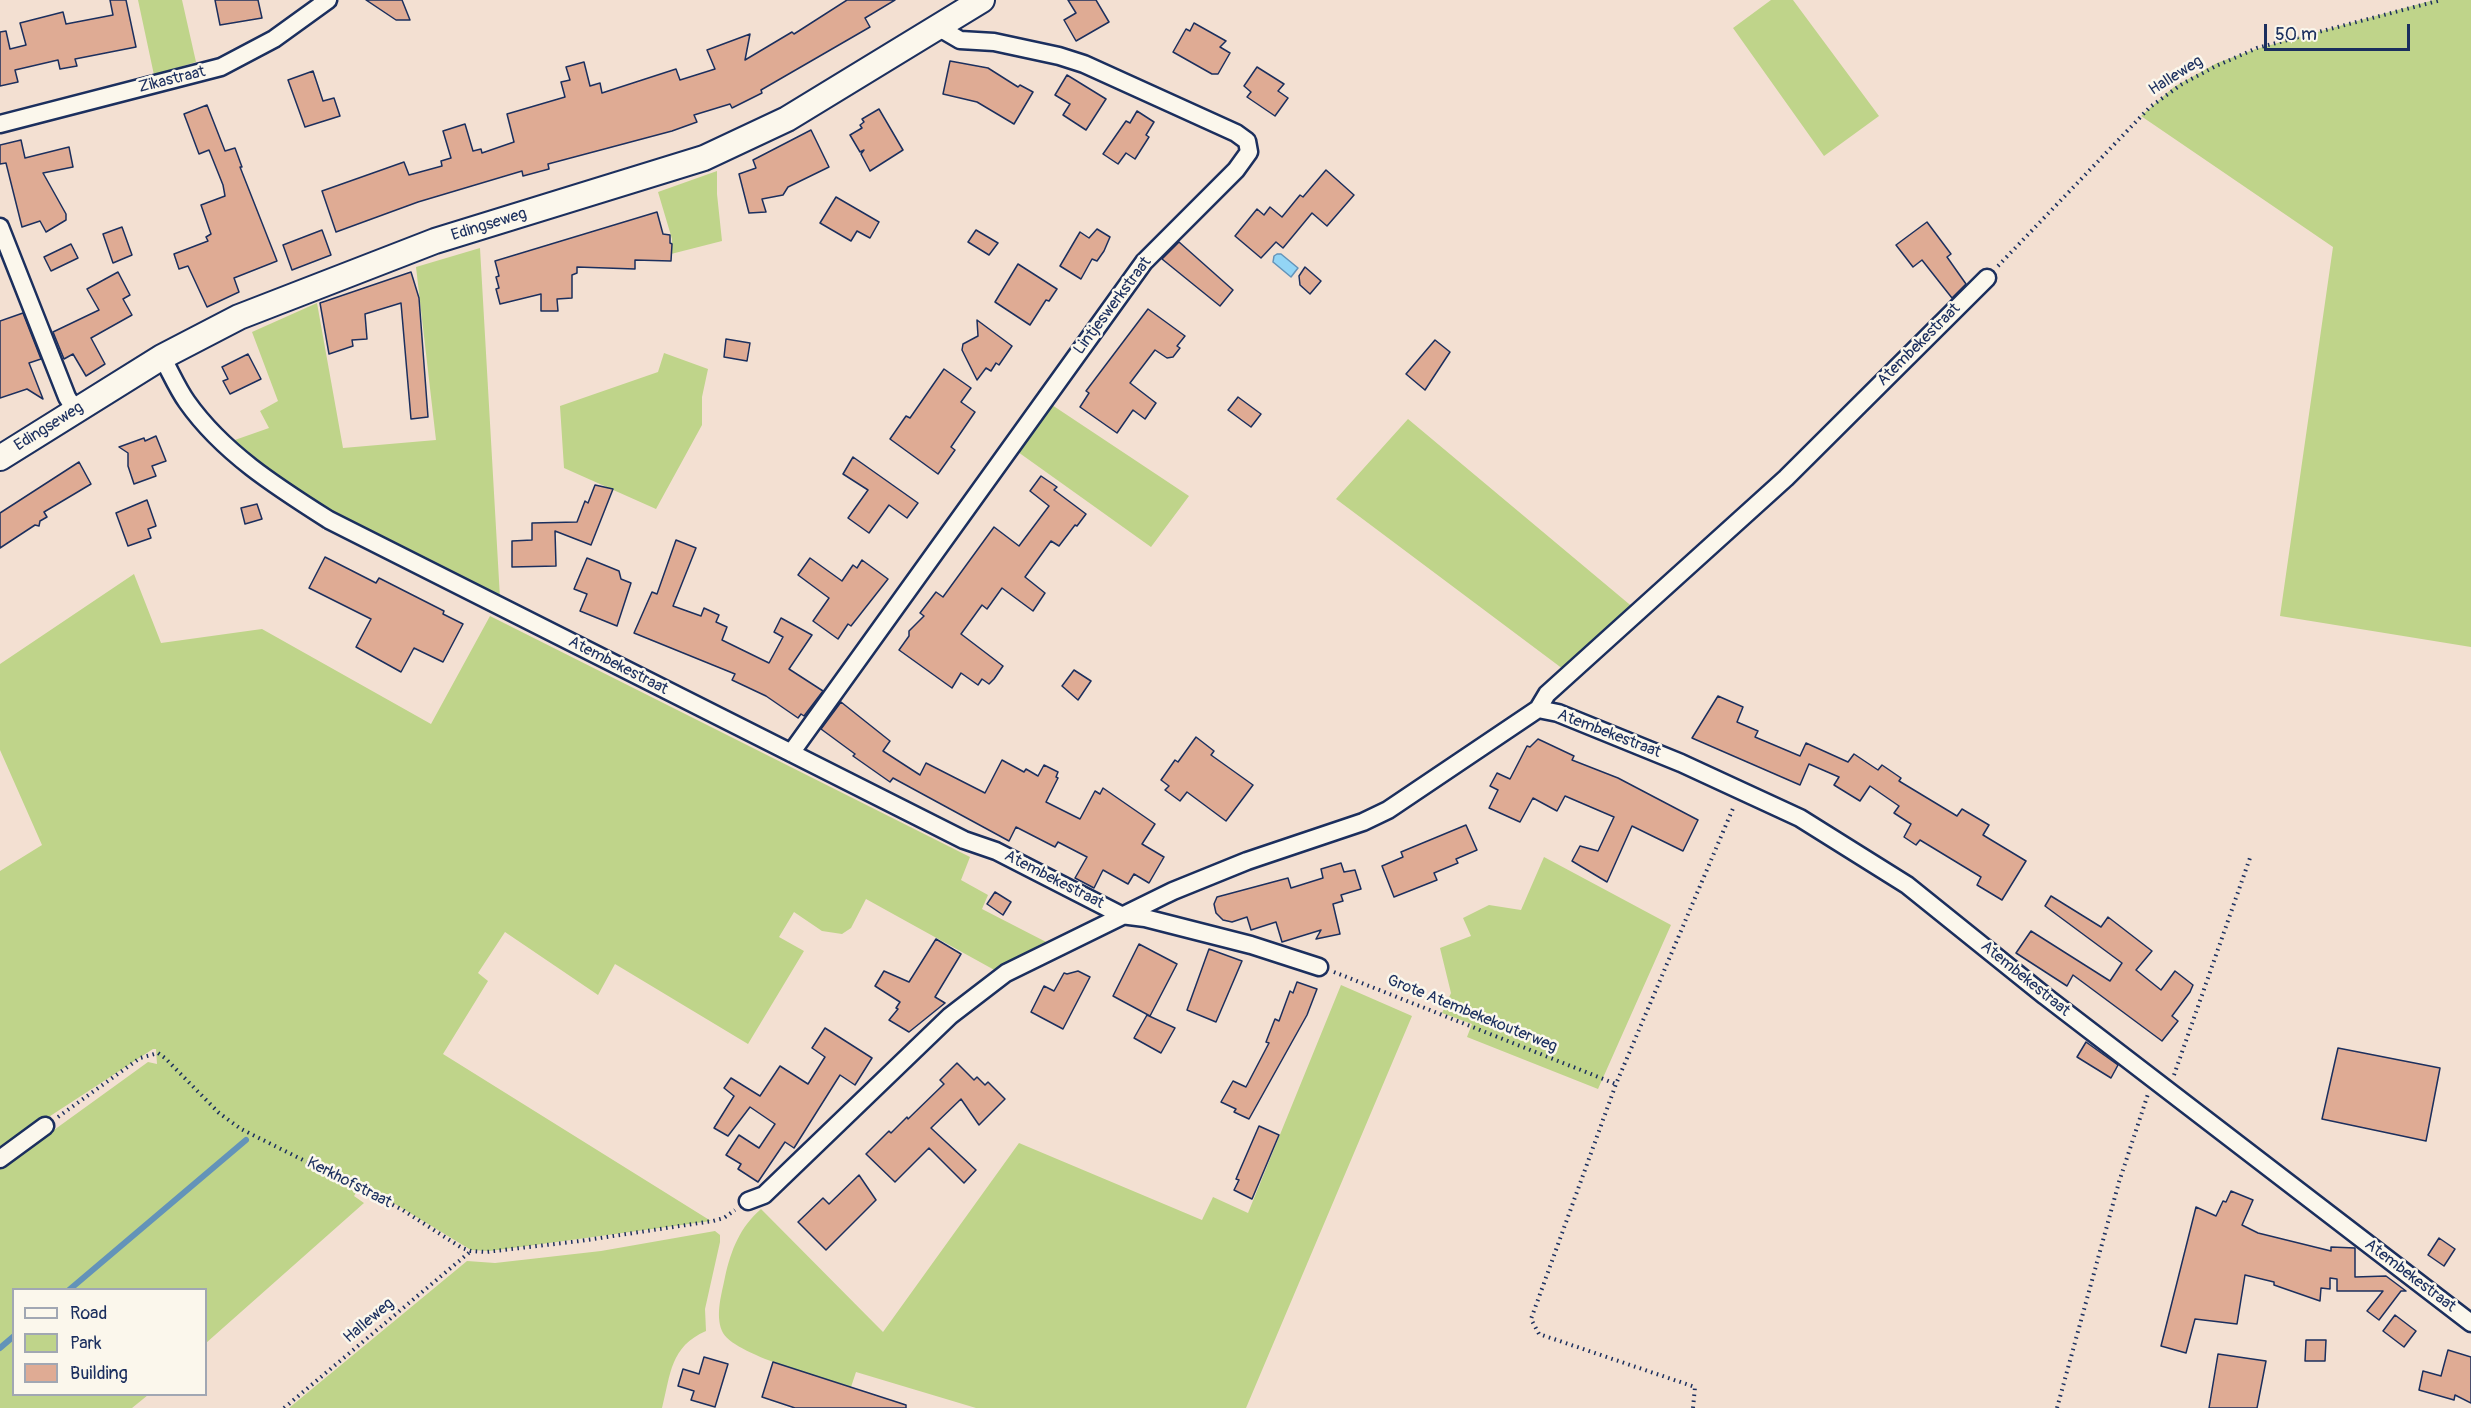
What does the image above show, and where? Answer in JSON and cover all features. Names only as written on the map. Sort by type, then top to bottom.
[{"type":"main road","name":"Edingseweg","points":[[0,458],[162,357],[239,317],[412,250],[704,158],[787,119],[981,0]]},
{"type":"street","name":"Zikastraat","points":[[0,124],[221,67],[274,39],[328,0]]},
{"type":"street","name":"Lintjeswerkstraat","points":[[790,753],[1144,262],[1236,170],[1249,152],[1247,141],[1236,133],[1084,64],[1059,56],[994,42],[960,40],[936,27]]},
{"type":"street","points":[[0,227],[75,410]]},
{"type":"street","name":"Atembekestraat","points":[[748,1201],[765,1195],[950,1016],[1006,973],[1173,891],[1247,861],[1372,818],[1422,788],[1515,722],[1538,709],[1547,694],[1786,478],[1988,278]]},
{"type":"street","name":"Atembekestraat","points":[[162,357],[186,401],[217,438],[264,479],[320,514],[790,753],[964,840],[996,851],[1121,915],[1145,918],[1251,945],[1319,967]]},
{"type":"street","name":"Atembekestraat","points":[[1538,709],[1558,713],[1671,758],[1754,796],[1800,818],[1907,885],[2045,996],[2471,1323]]},
{"type":"street","points":[[0,1159],[45,1126]]},
{"type":"path","name":"Halleweg","points":[[1988,278],[2150,107],[2182,84],[2256,48],[2442,0]]},
{"type":"path","points":[[1693,1408],[1695,1388],[1539,1334],[1531,1319],[1616,1084],[1740,791]]},
{"type":"path","points":[[2057,1408],[2143,1106],[2183,1053],[2251,855]]},
{"type":"path","name":"Grote Atembekekouterweg","points":[[1319,967],[1616,1084]]},
{"type":"path","name":"Kerkhofstraat","points":[[45,1126],[140,1058],[158,1053],[219,1113],[241,1129],[401,1209],[471,1251]]},
{"type":"path","points":[[471,1251],[486,1252],[568,1243],[713,1221],[724,1218],[748,1201]]},
{"type":"path","name":"Halleweg","points":[[284,1408],[471,1251]]},
{"type":"green space","points":[[138,0],[182,0],[196,62],[154,75]]},
{"type":"green space","points":[[1771,0],[1793,0],[1879,116],[1824,156],[1733,28]]},
{"type":"green space","points":[[2434,0],[2471,0],[2471,647],[2280,616],[2333,247],[2141,116],[2174,87],[2217,63],[2256,49]]},
{"type":"green space","points":[[717,171],[722,241],[671,254],[672,239],[658,192]]},
{"type":"green space","points":[[480,248],[500,598],[319,505],[268,474],[232,441],[269,428],[260,411],[278,401],[252,332],[317,303],[343,448],[436,440],[416,267]]},
{"type":"green space","points":[[664,353],[708,369],[702,397],[702,425],[656,509],[564,468],[560,406],[658,372]]},
{"type":"green space","points":[[1052,405],[1189,496],[1151,547],[1018,452]]},
{"type":"green space","points":[[1408,419],[1635,609],[1567,672],[1336,499]]},
{"type":"green space","points":[[134,574],[161,643],[262,629],[431,724],[490,616],[970,857],[961,880],[988,895],[982,909],[1052,945],[998,972],[866,899],[851,928],[842,934],[822,931],[794,912],[779,937],[804,951],[748,1044],[615,964],[598,995],[505,932],[478,973],[488,981],[443,1054],[711,1221],[490,1251],[471,1250],[362,1184],[354,1196],[364,1203],[207,1342],[207,1288],[12,1288],[12,1396],[147,1396],[132,1408],[0,1408],[0,1169],[148,1062],[157,1064],[156,1049],[153,1049],[41,1122],[0,1153],[0,871],[42,845],[0,750],[0,664]]},
{"type":"green space","points":[[1544,857],[1671,925],[1598,1089],[1467,1037],[1472,1024],[1442,1013],[1451,993],[1440,948],[1471,936],[1463,918],[1489,905],[1521,910]]},
{"type":"green space","points":[[1341,985],[1412,1016],[1246,1408],[976,1408],[856,1372],[851,1387],[801,1372],[743,1349],[729,1340],[722,1331],[719,1318],[720,1304],[730,1258],[747,1223],[761,1209],[883,1332],[1019,1143],[1202,1220],[1213,1197],[1248,1213]]},
{"type":"green space","points":[[715,1231],[720,1235],[720,1242],[705,1309],[706,1331],[694,1337],[679,1353],[670,1372],[662,1408],[289,1408],[467,1261],[495,1263],[601,1251]]},
{"type":"water","points":[[1277,254],[1281,254],[1298,268],[1291,277],[1273,262]]},
{"type":"building","points":[[110,0],[126,0],[136,47],[75,59],[77,66],[60,69],[58,60],[15,70],[18,82],[0,86],[0,32],[6,31],[10,49],[26,45],[20,23],[63,12],[66,24],[113,15]]},
{"type":"building","points":[[215,0],[258,0],[262,18],[220,25]]},
{"type":"building","points":[[366,0],[402,0],[410,20],[396,20]]},
{"type":"building","points":[[847,0],[895,0],[865,18],[870,27],[761,90],[762,93],[732,108],[730,104],[694,115],[697,122],[672,131],[548,164],[549,169],[523,176],[522,171],[418,202],[336,232],[322,191],[404,162],[409,175],[442,166],[441,161],[451,158],[443,131],[465,124],[473,151],[481,149],[482,153],[514,142],[507,114],[565,97],[561,82],[570,80],[566,67],[584,62],[590,86],[600,83],[602,93],[676,69],[680,80],[715,69],[707,50],[750,34],[745,60],[792,32],[794,34]]},
{"type":"building","points":[[1068,0],[1096,0],[1109,22],[1076,41],[1064,20],[1076,13]]},
{"type":"building","points":[[1194,23],[1226,41],[1220,47],[1230,53],[1218,74],[1212,74],[1173,52],[1186,29],[1190,31]]},
{"type":"building","points":[[950,61],[988,68],[1018,87],[1020,85],[1033,92],[1014,124],[977,102],[943,94]]},
{"type":"building","points":[[1257,67],[1284,84],[1278,91],[1288,98],[1275,116],[1247,97],[1251,92],[1244,86]]},
{"type":"building","points":[[313,71],[323,101],[334,98],[340,116],[305,127],[288,80]]},
{"type":"building","points":[[1067,75],[1106,99],[1086,130],[1063,115],[1070,104],[1055,95]]},
{"type":"building","points":[[207,105],[225,151],[235,148],[242,167],[240,167],[277,261],[234,278],[239,292],[207,307],[188,266],[179,269],[174,254],[208,241],[206,237],[211,234],[201,205],[225,196],[209,150],[199,154],[184,114]]},
{"type":"building","points":[[879,109],[903,150],[870,171],[861,154],[864,150],[860,152],[850,135],[862,128],[860,125],[864,122],[862,119]]},
{"type":"building","points":[[1137,111],[1154,122],[1146,135],[1149,137],[1135,159],[1126,153],[1118,164],[1103,154],[1126,121],[1130,123]]},
{"type":"building","points":[[811,130],[829,167],[788,187],[783,195],[762,199],[766,212],[749,213],[739,174],[756,168],[753,160]]},
{"type":"building","points":[[21,140],[25,158],[69,147],[73,167],[43,173],[66,214],[66,220],[46,232],[40,221],[22,227],[6,163],[0,164],[0,145]]},
{"type":"building","points":[[1326,170],[1354,195],[1327,226],[1312,213],[1283,248],[1276,242],[1261,258],[1235,236],[1257,209],[1264,215],[1270,207],[1282,217],[1300,195],[1303,197]]},
{"type":"building","points":[[836,197],[879,222],[870,238],[857,231],[851,241],[820,223]]},
{"type":"building","points":[[657,212],[663,234],[670,235],[671,261],[635,260],[635,269],[577,267],[577,273],[572,275],[572,298],[557,299],[558,311],[541,311],[541,294],[500,304],[496,289],[499,288],[496,277],[499,276],[495,261]]},
{"type":"building","points":[[1927,222],[1951,254],[1947,257],[1966,284],[1952,298],[1922,260],[1913,267],[1896,245]]},
{"type":"building","points":[[122,227],[132,255],[113,263],[103,234]]},
{"type":"building","points":[[1097,229],[1110,237],[1104,251],[1097,261],[1092,259],[1081,279],[1060,266],[1080,232],[1089,238]]},
{"type":"building","points":[[322,230],[331,255],[292,270],[283,245]]},
{"type":"building","points":[[976,230],[998,243],[989,255],[968,242]]},
{"type":"building","points":[[1179,242],[1233,290],[1220,306],[1162,259]]},
{"type":"building","points":[[71,244],[78,258],[51,271],[44,257]]},
{"type":"building","points":[[1018,264],[1057,289],[1049,301],[1046,300],[1030,325],[995,302]]},
{"type":"building","points":[[1305,267],[1321,281],[1310,294],[1300,285],[1299,276]]},
{"type":"building","points":[[118,272],[130,295],[123,299],[132,315],[91,338],[105,364],[86,376],[73,354],[64,359],[53,332],[99,310],[87,289]]},
{"type":"building","points":[[411,272],[419,298],[428,417],[411,419],[401,303],[365,314],[367,339],[352,340],[353,346],[329,354],[320,303]]},
{"type":"building","points":[[1148,309],[1185,336],[1177,346],[1180,348],[1173,357],[1167,358],[1155,350],[1130,383],[1156,403],[1145,419],[1133,410],[1117,433],[1080,407],[1089,393],[1086,391]]},
{"type":"building","points":[[23,313],[41,359],[29,363],[43,399],[27,389],[0,398],[0,321]]},
{"type":"building","points":[[977,320],[1012,346],[999,365],[996,363],[991,371],[986,368],[977,380],[962,350],[963,344],[978,336]]},
{"type":"building","points":[[726,339],[750,343],[747,361],[724,357]]},
{"type":"building","points":[[1435,340],[1450,352],[1425,390],[1406,374]]},
{"type":"building","points":[[248,354],[261,379],[230,394],[223,381],[228,379],[222,367]]},
{"type":"building","points":[[944,369],[971,388],[961,402],[975,412],[951,447],[955,450],[938,474],[890,439],[906,416],[910,418]]},
{"type":"building","points":[[1238,397],[1261,414],[1251,427],[1228,410]]},
{"type":"building","points":[[156,436],[166,461],[152,466],[156,476],[134,484],[128,466],[128,453],[119,447]]},
{"type":"building","points":[[853,457],[918,503],[907,518],[889,505],[869,533],[848,518],[868,490],[843,474]]},
{"type":"building","points":[[79,462],[91,484],[44,512],[47,517],[40,521],[39,526],[35,525],[0,548],[0,513]]},
{"type":"building","points":[[1041,476],[1057,487],[1054,490],[1086,514],[1059,546],[1051,541],[1025,577],[1045,593],[1033,611],[1002,588],[987,609],[982,605],[961,634],[1003,666],[994,679],[989,684],[982,679],[978,685],[961,673],[952,688],[899,650],[909,636],[909,631],[924,616],[920,613],[936,592],[943,597],[994,527],[1019,546],[1049,506],[1030,491]]},
{"type":"building","points":[[595,485],[613,489],[591,545],[555,531],[556,566],[512,567],[512,541],[532,540],[532,523],[577,522],[585,501],[588,503]]},
{"type":"building","points":[[147,500],[156,526],[148,529],[151,538],[128,546],[116,513]]},
{"type":"building","points":[[257,504],[262,519],[245,524],[241,508]]},
{"type":"building","points":[[676,540],[696,548],[673,606],[701,616],[704,608],[719,615],[716,622],[727,627],[722,640],[769,663],[783,637],[774,632],[781,618],[812,635],[789,669],[823,691],[804,716],[801,714],[798,718],[766,696],[732,680],[735,674],[634,633],[652,592],[657,594]]},
{"type":"building","points":[[325,557],[376,583],[379,578],[444,611],[443,614],[463,624],[443,662],[414,648],[401,672],[356,647],[371,619],[309,588]]},
{"type":"building","points":[[587,558],[619,571],[621,579],[631,583],[617,626],[580,611],[587,594],[574,589]]},
{"type":"building","points":[[810,558],[842,581],[853,565],[857,568],[862,560],[888,579],[851,626],[848,624],[838,639],[813,621],[829,598],[798,575]]},
{"type":"building","points":[[1074,670],[1091,681],[1078,700],[1062,686]]},
{"type":"building","points":[[1718,696],[1743,707],[1737,722],[1758,731],[1755,737],[1800,756],[1806,743],[1848,762],[1854,754],[1878,770],[1882,765],[1901,778],[1899,781],[1957,816],[1962,809],[1989,825],[1983,835],[2026,861],[2002,900],[1977,885],[1981,877],[1920,840],[1916,845],[1904,837],[1911,824],[1894,813],[1899,806],[1870,786],[1860,801],[1834,785],[1839,777],[1809,764],[1800,785],[1692,738]]},
{"type":"building","points":[[841,702],[890,741],[883,751],[920,775],[926,763],[985,793],[1002,760],[1024,772],[1026,769],[1038,776],[1044,765],[1058,772],[1056,777],[1058,778],[1046,802],[1080,819],[1095,791],[1100,794],[1103,788],[1155,824],[1142,844],[1164,857],[1149,883],[1134,874],[1128,884],[1103,870],[1094,888],[1075,878],[1087,857],[1058,842],[1055,847],[1016,827],[1009,841],[893,778],[890,782],[853,756],[855,754],[821,729]]},
{"type":"building","points":[[1196,737],[1214,751],[1211,755],[1253,785],[1226,821],[1187,792],[1180,801],[1165,790],[1169,786],[1161,780],[1175,760],[1178,762]]},
{"type":"building","points":[[1538,739],[1574,756],[1572,760],[1618,778],[1698,820],[1683,851],[1632,826],[1607,882],[1572,861],[1580,846],[1598,851],[1614,817],[1565,796],[1557,811],[1533,798],[1520,822],[1489,808],[1498,790],[1490,786],[1497,773],[1510,779],[1527,746],[1530,747]]},
{"type":"building","points":[[1466,825],[1477,850],[1456,859],[1458,863],[1434,873],[1437,880],[1394,897],[1382,866],[1403,857],[1401,852]]},
{"type":"building","points":[[1341,863],[1344,872],[1355,870],[1361,889],[1341,895],[1343,901],[1333,904],[1340,934],[1316,939],[1321,930],[1282,942],[1276,922],[1251,930],[1247,917],[1232,922],[1223,920],[1216,913],[1214,904],[1217,897],[1288,878],[1291,888],[1323,878],[1321,869]]},
{"type":"building","points":[[995,892],[1011,902],[1003,915],[987,904]]},
{"type":"building","points":[[2051,896],[2101,927],[2108,917],[2152,951],[2136,970],[2161,990],[2175,971],[2193,985],[2172,1016],[2178,1021],[2162,1041],[2073,975],[2067,986],[2016,953],[2031,931],[2110,981],[2122,963],[2045,906]]},
{"type":"building","points":[[936,939],[961,954],[935,997],[945,1003],[909,1032],[889,1020],[898,1009],[896,1008],[900,1002],[875,986],[884,971],[909,982]]},
{"type":"building","points":[[1139,944],[1177,964],[1150,1016],[1113,996]]},
{"type":"building","points":[[1209,949],[1242,961],[1216,1022],[1187,1010]]},
{"type":"building","points":[[1078,971],[1090,977],[1063,1029],[1031,1012],[1044,986],[1054,991],[1064,973]]},
{"type":"building","points":[[1297,982],[1317,989],[1307,1015],[1249,1119],[1234,1112],[1236,1109],[1221,1102],[1233,1081],[1246,1087],[1269,1043],[1266,1042],[1275,1019],[1279,1021],[1290,991],[1293,993]]},
{"type":"building","points":[[1147,1015],[1175,1028],[1161,1053],[1134,1038]]},
{"type":"building","points":[[825,1028],[872,1058],[855,1085],[840,1075],[794,1148],[785,1142],[758,1182],[738,1169],[741,1164],[726,1155],[739,1135],[759,1148],[775,1124],[750,1107],[728,1136],[714,1128],[734,1096],[724,1088],[731,1078],[760,1096],[780,1066],[808,1084],[825,1057],[812,1048]]},
{"type":"building","points":[[2086,1042],[2118,1065],[2111,1078],[2077,1057]]},
{"type":"building","points":[[2338,1048],[2440,1068],[2426,1141],[2322,1119]]},
{"type":"building","points":[[957,1063],[974,1080],[977,1077],[985,1085],[988,1082],[1005,1099],[979,1125],[961,1099],[931,1128],[976,1170],[964,1183],[929,1148],[895,1182],[866,1154],[889,1131],[891,1133],[907,1117],[908,1119],[944,1084],[940,1080]]},
{"type":"building","points":[[1259,1126],[1279,1135],[1252,1199],[1234,1190],[1239,1180],[1236,1179]]},
{"type":"building","points":[[859,1175],[876,1200],[826,1250],[798,1222],[823,1198],[829,1204]]},
{"type":"building","points":[[2231,1191],[2253,1200],[2242,1225],[2258,1233],[2331,1251],[2331,1247],[2355,1248],[2355,1277],[2386,1276],[2406,1291],[2401,1291],[2379,1320],[2367,1311],[2383,1291],[2337,1291],[2337,1279],[2330,1278],[2330,1289],[2321,1288],[2320,1301],[2274,1285],[2274,1282],[2245,1275],[2237,1324],[2195,1319],[2186,1353],[2161,1346],[2196,1207],[2216,1216]]},
{"type":"building","points":[[2439,1238],[2455,1249],[2444,1266],[2428,1255]]},
{"type":"building","points":[[2395,1315],[2416,1331],[2404,1347],[2383,1331]]},
{"type":"building","points":[[2306,1340],[2326,1340],[2325,1361],[2305,1361]]},
{"type":"building","points":[[2448,1350],[2471,1357],[2471,1403],[2455,1395],[2454,1400],[2419,1390],[2423,1371],[2441,1376]]},
{"type":"building","points":[[2218,1354],[2266,1361],[2257,1408],[2209,1408]]},
{"type":"building","points":[[704,1357],[728,1364],[715,1407],[691,1400],[694,1391],[678,1386],[683,1369],[699,1374]]},
{"type":"building","points":[[773,1362],[906,1405],[906,1408],[795,1408],[762,1397]]},
{"type":"waterway","points":[[71,1288],[246,1140]]},
{"type":"waterway","points":[[0,1348],[12,1338]]}]
